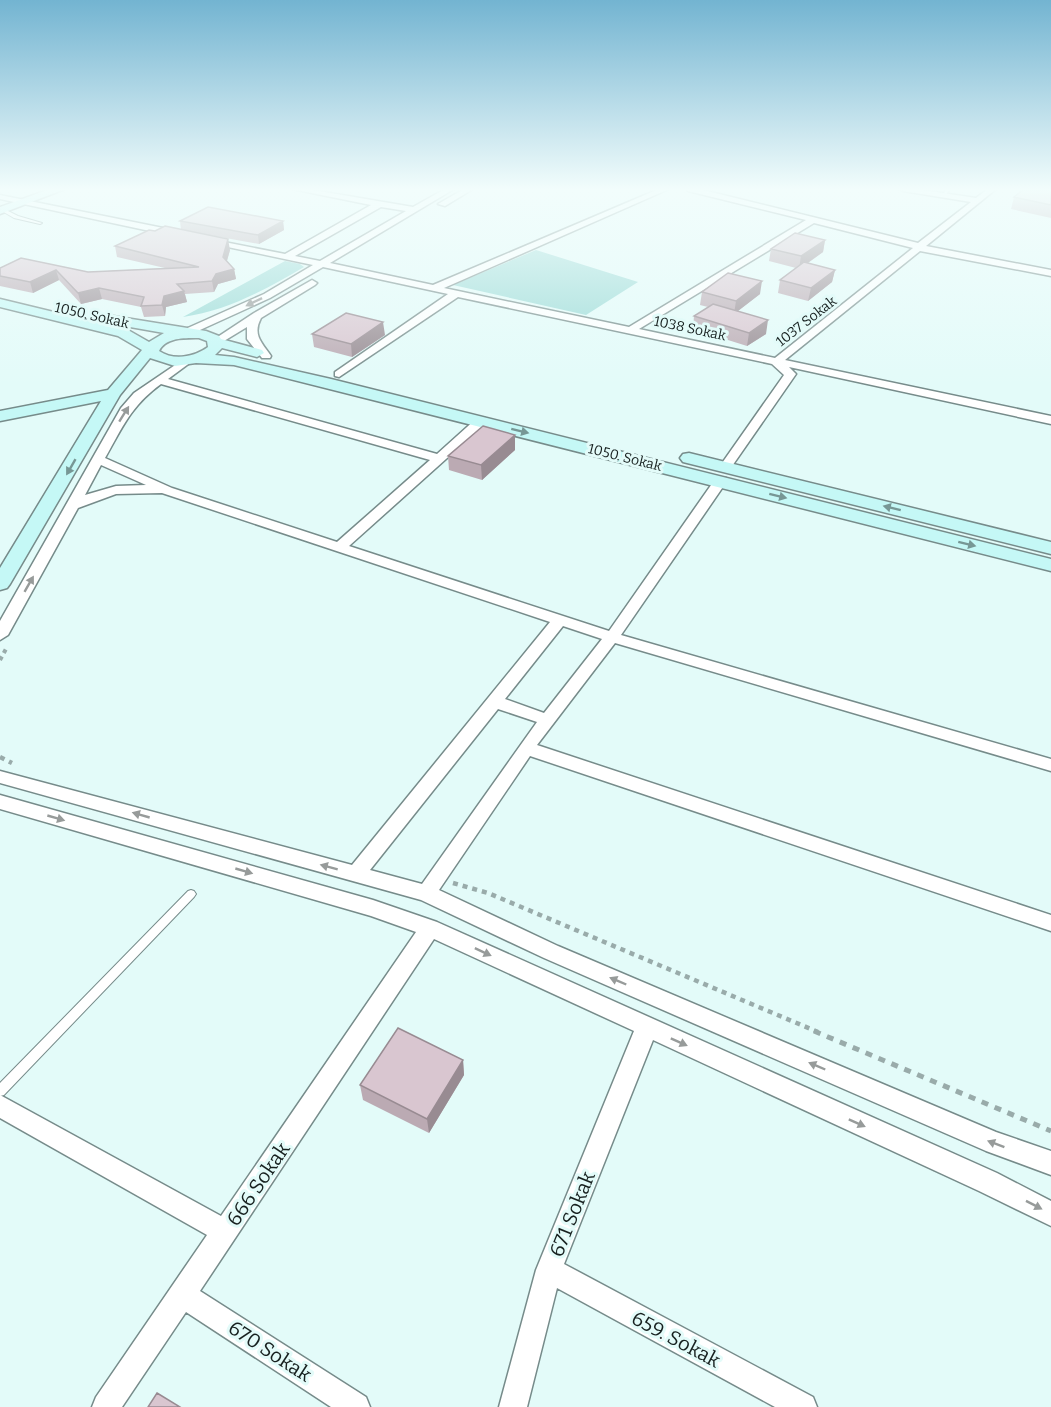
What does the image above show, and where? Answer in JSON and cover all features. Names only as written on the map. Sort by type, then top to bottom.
[{"type":"street","name":"1038 Sokak","points":[[281,255],[323,263],[344,264],[435,288],[629,331],[1051,420]]},
{"type":"street","points":[[2,578],[113,394],[129,372],[161,339],[185,333],[267,296],[337,255]]},
{"type":"street","points":[[435,288],[512,255]]},
{"type":"street","points":[[629,331],[755,255]]},
{"type":"street","name":"1037 Sokak","points":[[776,362],[913,255]]},
{"type":"street","points":[[956,255],[1051,273]]},
{"type":"street","points":[[0,634],[132,401],[192,359],[211,352],[215,348],[215,342],[344,264]]},
{"type":"street","name":"1050. Sokak","points":[[0,293],[130,324],[209,336],[215,342],[266,356],[723,474],[1051,565]]},
{"type":"street","points":[[339,374],[458,293]]},
{"type":"street","name":"1050. Sokak","points":[[0,303],[123,333],[151,349],[156,357],[164,360],[234,361],[481,421],[1051,548]]},
{"type":"street","points":[[258,315],[252,325],[252,339],[266,356]]},
{"type":"street","points":[[426,893],[526,748],[612,637],[790,374],[776,362]]},
{"type":"street","points":[[160,380],[440,459]]},
{"type":"street","points":[[0,416],[113,394]]},
{"type":"street","points":[[338,549],[481,421]]},
{"type":"street","points":[[98,459],[167,491],[338,549],[612,637],[1051,765]]},
{"type":"street","points":[[74,505],[93,494],[113,490],[131,488],[167,491]]},
{"type":"street","points":[[356,874],[560,620]]},
{"type":"street","points":[[494,701],[547,720]]},
{"type":"street","points":[[526,748],[1051,923]]},
{"type":"street","points":[[0,777],[426,893],[551,952],[983,1138],[1051,1163]]},
{"type":"street","points":[[0,802],[373,908],[430,928],[978,1178],[1051,1214]]},
{"type":"street","name":"666 Sokak","points":[[106,1407],[430,928]]},
{"type":"street","name":"671 Sokak","points":[[513,1407],[549,1270],[647,1027]]},
{"type":"street","points":[[0,1106],[226,1232]]},
{"type":"street","name":"659. Sokak","points":[[549,1270],[802,1407]]},
{"type":"street","name":"670 Sokak","points":[[183,1295],[356,1407]]},
{"type":"lane","points":[[0,1091],[191,894]]},
{"type":"shaded area","points":[[525,255],[551,255],[638,282],[586,315],[453,285]]},
{"type":"shaded area","points":[[285,261],[304,267],[261,291],[231,304],[216,310],[183,317]]},
{"type":"building","points":[[150,255],[224,255],[223,257],[234,269],[216,274],[212,281],[177,284],[184,291],[164,296],[162,305],[141,306],[144,297],[99,288],[78,293],[56,270],[30,282],[0,276],[0,268],[21,258],[88,272],[199,267]]},
{"type":"building","points":[[804,262],[835,270],[811,288],[780,280]]},
{"type":"building","points":[[728,273],[762,281],[736,301],[702,292]]},
{"type":"building","points":[[713,304],[768,320],[749,333],[694,316]]},
{"type":"building","points":[[346,313],[383,322],[351,344],[312,334]]},
{"type":"building","points":[[483,426],[515,435],[481,465],[448,456]]},
{"type":"building","points":[[398,1028],[463,1060],[427,1119],[360,1085]]},
{"type":"building","points":[[157,1393],[180,1407],[148,1407]]}]
